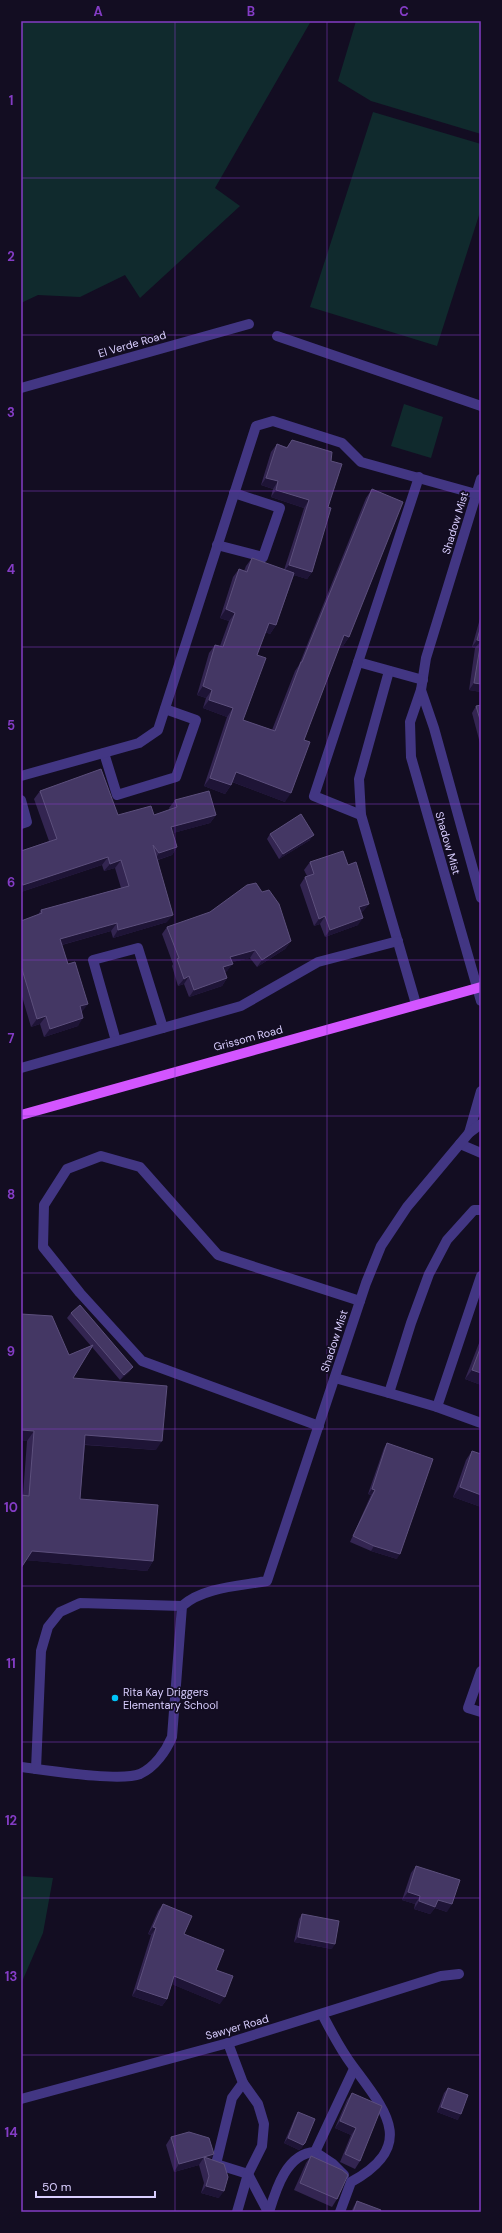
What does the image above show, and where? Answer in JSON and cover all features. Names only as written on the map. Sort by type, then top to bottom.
[{"type":"main road","name":"Grissom Road","points":[[21,1115],[479,987]]},
{"type":"street","name":"El Verde Road","points":[[21,388],[249,324]]},
{"type":"street","points":[[278,336],[481,406]]},
{"type":"street","points":[[21,776],[139,743],[158,730],[256,426],[273,421],[342,443],[361,462],[423,478],[476,494]]},
{"type":"street","points":[[361,815],[314,796],[358,662],[423,478]]},
{"type":"street","name":"Shadow Mist","points":[[481,479],[426,658],[422,685],[410,722],[411,757],[479,987],[481,1001]]},
{"type":"street","points":[[217,545],[263,557],[280,508],[234,493]]},
{"type":"street","points":[[358,662],[389,671],[422,685]]},
{"type":"street","points":[[389,671],[359,779],[361,815],[416,1004]]},
{"type":"street","name":"Shadow Mist","points":[[422,685],[481,898]]},
{"type":"street","points":[[104,753],[117,795],[176,777],[196,720],[165,709]]},
{"type":"street","points":[[21,800],[27,822],[21,824]]},
{"type":"street","points":[[21,1068],[241,1006],[318,962],[398,941]]},
{"type":"street","points":[[116,1041],[93,960],[138,948],[163,1028]]},
{"type":"street","name":"Shadow Mist","points":[[469,1133],[481,1091]]},
{"type":"street","name":"Shadow Mist","points":[[182,1606],[189,1600],[218,1589],[267,1581],[360,1301],[381,1246],[407,1206],[469,1133],[481,1124]]},
{"type":"street","points":[[460,1144],[481,1153]]},
{"type":"street","points":[[318,1426],[142,1361],[80,1293],[43,1247],[44,1205],[67,1169],[101,1156],[140,1167],[218,1256],[360,1301]]},
{"type":"street","points":[[389,1393],[411,1323],[429,1274],[447,1240],[474,1210],[481,1210]]},
{"type":"street","points":[[437,1407],[481,1276]]},
{"type":"street","points":[[334,1378],[437,1407],[481,1423]]},
{"type":"street","points":[[21,1767],[119,1777],[140,1774],[159,1760],[168,1747],[172,1737],[182,1606],[80,1603],[60,1612],[48,1627],[41,1651],[36,1768]]},
{"type":"street","points":[[481,1671],[468,1708],[481,1712]]},
{"type":"street","name":"Sawyer Road","points":[[21,2099],[228,2042],[441,1976],[459,1974]]},
{"type":"street","points":[[322,2014],[354,2069],[381,2104],[387,2116],[388,2145],[378,2162],[371,2170],[351,2182],[340,2212]]},
{"type":"street","points":[[228,2042],[243,2083],[258,2104],[264,2124],[262,2146],[248,2174],[237,2212]]},
{"type":"street","points":[[315,2152],[354,2069]]},
{"type":"street","points":[[243,2083],[232,2098],[216,2164],[248,2174],[268,2212]]},
{"type":"street","points":[[268,2212],[276,2189],[294,2159],[305,2153],[315,2152],[333,2164],[351,2182]]},
{"type":"green space","points":[[21,21],[311,21],[215,188],[240,206],[140,298],[125,275],[80,297],[38,295],[21,303]]},
{"type":"green space","points":[[356,21],[481,21],[481,134],[371,101],[338,81]]},
{"type":"green space","points":[[373,112],[481,144],[481,209],[437,346],[310,307]]},
{"type":"green space","points":[[404,404],[443,417],[431,458],[391,446]]},
{"type":"green space","points":[[21,1876],[53,1878],[43,1933],[21,1984]]},
{"type":"building","points":[[292,440],[332,452],[331,461],[342,464],[328,507],[331,508],[312,572],[289,565],[309,500],[276,490],[278,481],[266,478],[277,444],[287,448]]},
{"type":"building","points":[[372,489],[403,502],[349,637],[344,635],[304,740],[310,742],[291,793],[236,772],[231,785],[210,778],[233,708],[209,700],[212,690],[203,686],[215,645],[223,647],[235,613],[226,609],[239,569],[247,572],[252,558],[294,573],[276,625],[269,623],[257,655],[266,658],[243,720],[275,731],[301,662]]},
{"type":"building","points":[[481,626],[481,641],[477,640]]},
{"type":"building","points":[[481,641],[481,684],[474,683]]},
{"type":"building","points":[[481,705],[481,723],[476,706]]},
{"type":"building","points":[[101,769],[118,815],[151,806],[154,815],[177,807],[175,800],[209,791],[216,815],[171,827],[177,847],[159,853],[153,845],[173,915],[118,930],[117,923],[60,939],[68,964],[75,962],[88,1004],[80,1006],[83,1018],[50,1029],[46,1016],[37,1019],[21,966],[21,921],[42,913],[41,910],[129,886],[121,860],[110,864],[108,857],[23,885],[21,880],[21,851],[57,839],[40,791]]},
{"type":"building","points":[[301,814],[314,835],[283,854],[270,834]]},
{"type":"building","points":[[343,851],[348,865],[356,862],[369,904],[359,907],[363,918],[330,930],[325,916],[319,919],[305,877],[314,874],[310,862]]},
{"type":"building","points":[[256,883],[262,892],[269,890],[279,904],[291,941],[262,960],[255,950],[230,957],[233,964],[223,967],[227,978],[194,990],[189,976],[184,979],[177,959],[179,958],[167,927],[210,912],[247,885]]},
{"type":"building","points":[[80,1305],[133,1367],[124,1375],[71,1313]]},
{"type":"building","points":[[21,1314],[52,1316],[69,1355],[93,1345],[73,1378],[167,1386],[162,1441],[85,1435],[80,1499],[158,1505],[153,1561],[32,1551],[21,1568],[21,1495],[29,1496],[34,1431],[21,1430]]},
{"type":"building","points":[[481,1346],[481,1373],[472,1370]]},
{"type":"building","points":[[387,1443],[433,1459],[400,1554],[374,1546],[353,1536],[375,1490],[372,1489]]},
{"type":"building","points":[[472,1451],[481,1454],[481,1495],[460,1487]]},
{"type":"building","points":[[416,1866],[460,1880],[452,1904],[438,1900],[435,1907],[419,1901],[420,1896],[408,1892]]},
{"type":"building","points":[[163,1904],[192,1916],[184,1934],[224,1950],[216,1970],[233,1976],[225,1997],[174,1976],[167,1999],[137,1989],[156,1928],[153,1927]]},
{"type":"building","points":[[302,1914],[339,1921],[335,1944],[298,1937]]},
{"type":"building","points":[[448,2088],[468,2095],[461,2114],[441,2107]]},
{"type":"building","points":[[352,2093],[382,2106],[360,2161],[345,2154],[356,2128],[340,2121]]},
{"type":"building","points":[[298,2112],[315,2119],[303,2145],[288,2138]]},
{"type":"building","points":[[189,2132],[209,2138],[214,2154],[179,2164],[171,2137]]},
{"type":"building","points":[[311,2156],[342,2170],[348,2175],[337,2199],[300,2183]]},
{"type":"building","points":[[204,2157],[224,2164],[228,2177],[224,2191],[206,2186],[209,2176]]},
{"type":"building","points":[[357,2201],[381,2210],[380,2212],[353,2212]]},
{"type":"place","name":"Rita Kay Driggers Elementary School","points":[[115,1698]]}]
